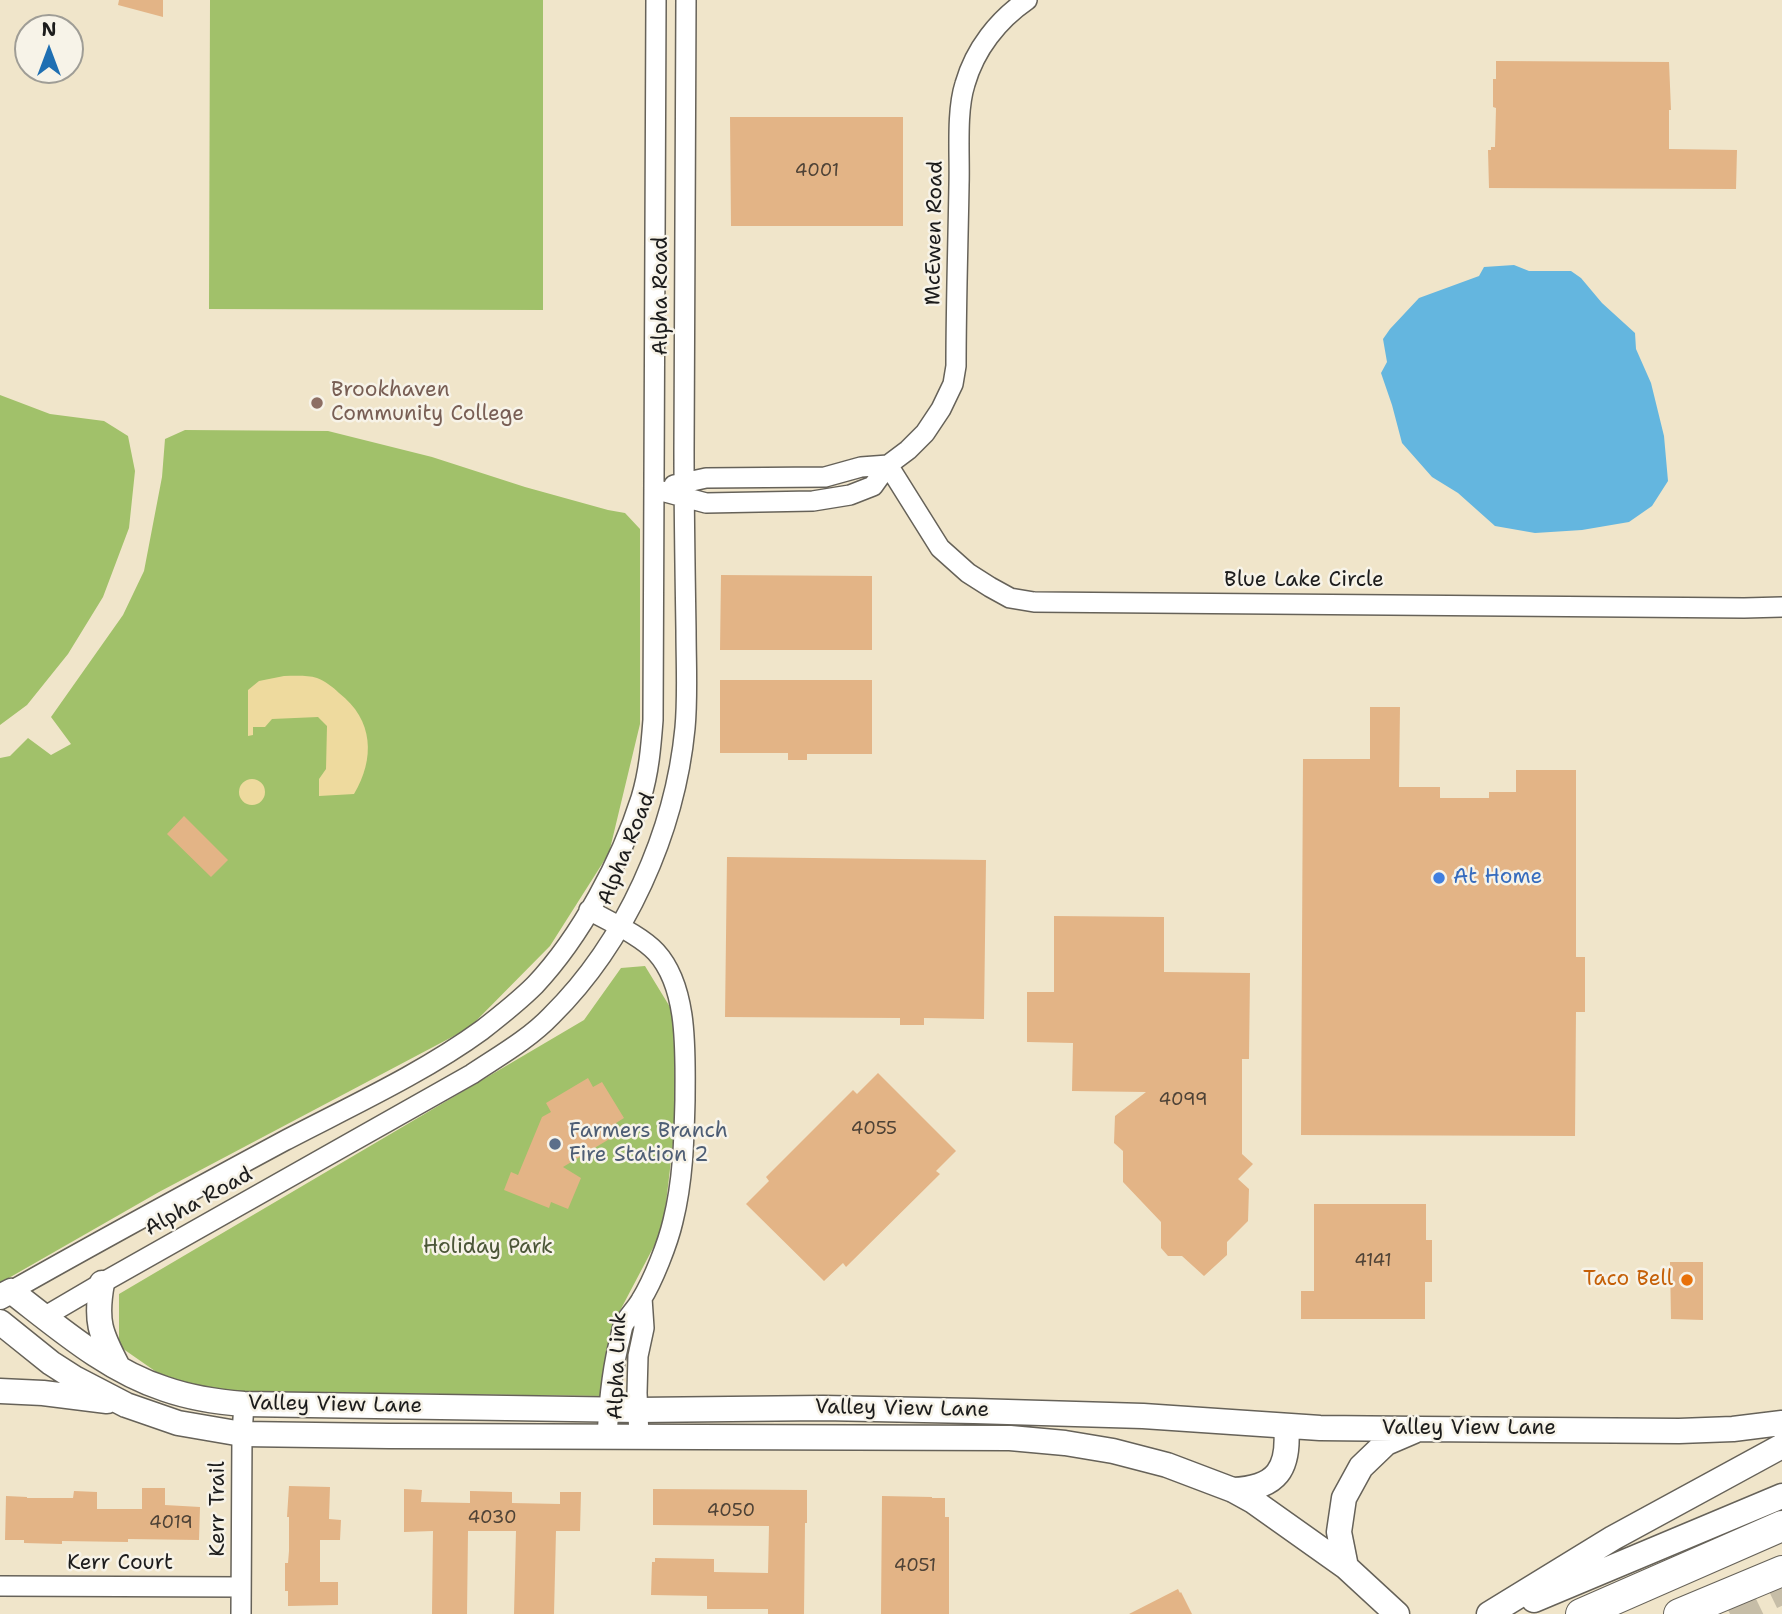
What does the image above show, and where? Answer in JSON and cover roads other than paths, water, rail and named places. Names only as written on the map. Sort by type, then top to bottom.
[{"type":"highway","points":[[1581,1614],[1782,1527]]},
{"type":"highway","points":[[1679,1614],[1782,1571]]},
{"type":"main road","points":[[102,1283],[98,1318],[102,1337],[118,1368]]},
{"type":"main road","name":"Valley View Lane","points":[[6,1294],[118,1368],[164,1389],[217,1402],[244,1404],[1031,1412],[1143,1416],[1320,1428],[1679,1431],[1733,1429],[1782,1423]]},
{"type":"main road","name":"Valley View Lane","points":[[4,1332],[44,1317]]},
{"type":"main road","name":"Valley View Lane","points":[[4,1332],[76,1379],[142,1412],[178,1423],[242,1434],[1030,1439],[1113,1451],[1167,1465],[1233,1490],[1346,1567],[1396,1614]]},
{"type":"main road","points":[[0,1391],[43,1393],[126,1405]]},
{"type":"main road","points":[[1030,1439],[1031,1412]]},
{"type":"main road","points":[[1233,1490],[1264,1485],[1279,1472],[1287,1451],[1286,1426]]},
{"type":"main road","points":[[1346,1567],[1339,1532],[1344,1498],[1361,1467],[1386,1443],[1418,1429]]},
{"type":"main road","points":[[1489,1614],[1613,1538],[1782,1446]]},
{"type":"main road","points":[[1501,1614],[1782,1496]]},
{"type":"street","name":"Alpha Road","points":[[6,1294],[132,1222],[423,1067],[481,1031],[534,985],[562,952],[611,872],[641,796],[649,760],[653,720],[656,0]]},
{"type":"street","name":"Alpha Road","points":[[44,1317],[472,1074],[504,1053],[549,1019],[565,1002],[594,968],[620,928],[662,833],[673,796],[685,727],[686,0]]},
{"type":"street","name":"McEwen Road","points":[[888,465],[925,433],[953,384],[956,366],[960,125],[964,84],[984,44],[999,23],[1027,0]]},
{"type":"street","points":[[654,489],[684,490],[706,478],[825,477],[861,467],[888,465]]},
{"type":"street","name":"Blue Lake Circle","points":[[888,465],[940,548],[968,573],[990,587],[1010,598],[1034,602],[1782,607]]},
{"type":"street","name":"Alpha Link","points":[[589,910],[654,950],[673,978],[681,1011],[685,1050],[682,1176],[673,1223],[642,1298],[624,1326],[611,1382],[607,1436]]},
{"type":"street","name":"Alpha Link","points":[[639,1436],[638,1356],[645,1328],[642,1298]]},
{"type":"street","name":"Kerr Trail","points":[[241,1614],[244,1404]]},
{"type":"street","name":"Kerr Court","points":[[0,1586],[241,1587]]},
{"type":"water","points":[[1514,265],[1529,271],[1571,271],[1635,333],[1636,349],[1651,383],[1664,436],[1668,481],[1652,506],[1629,522],[1582,530],[1535,533],[1495,526],[1458,493],[1432,477],[1402,443],[1381,373],[1387,362],[1383,339],[1419,298],[1479,276],[1484,267]]},
{"type":"tunnel","points":[[1730,1614],[1782,1589]]},
{"type":"place","name":"Brookhaven Community College","points":[[317,403]]},
{"type":"place","name":"At Home","points":[[1439,878]]},
{"type":"place","name":"Farmers Branch Fire Station 2","points":[[555,1144]]},
{"type":"place","name":"Taco Bell","points":[[1687,1280]]},
{"type":"park label","name":"Holiday Park","points":[[488,1248]]}]
